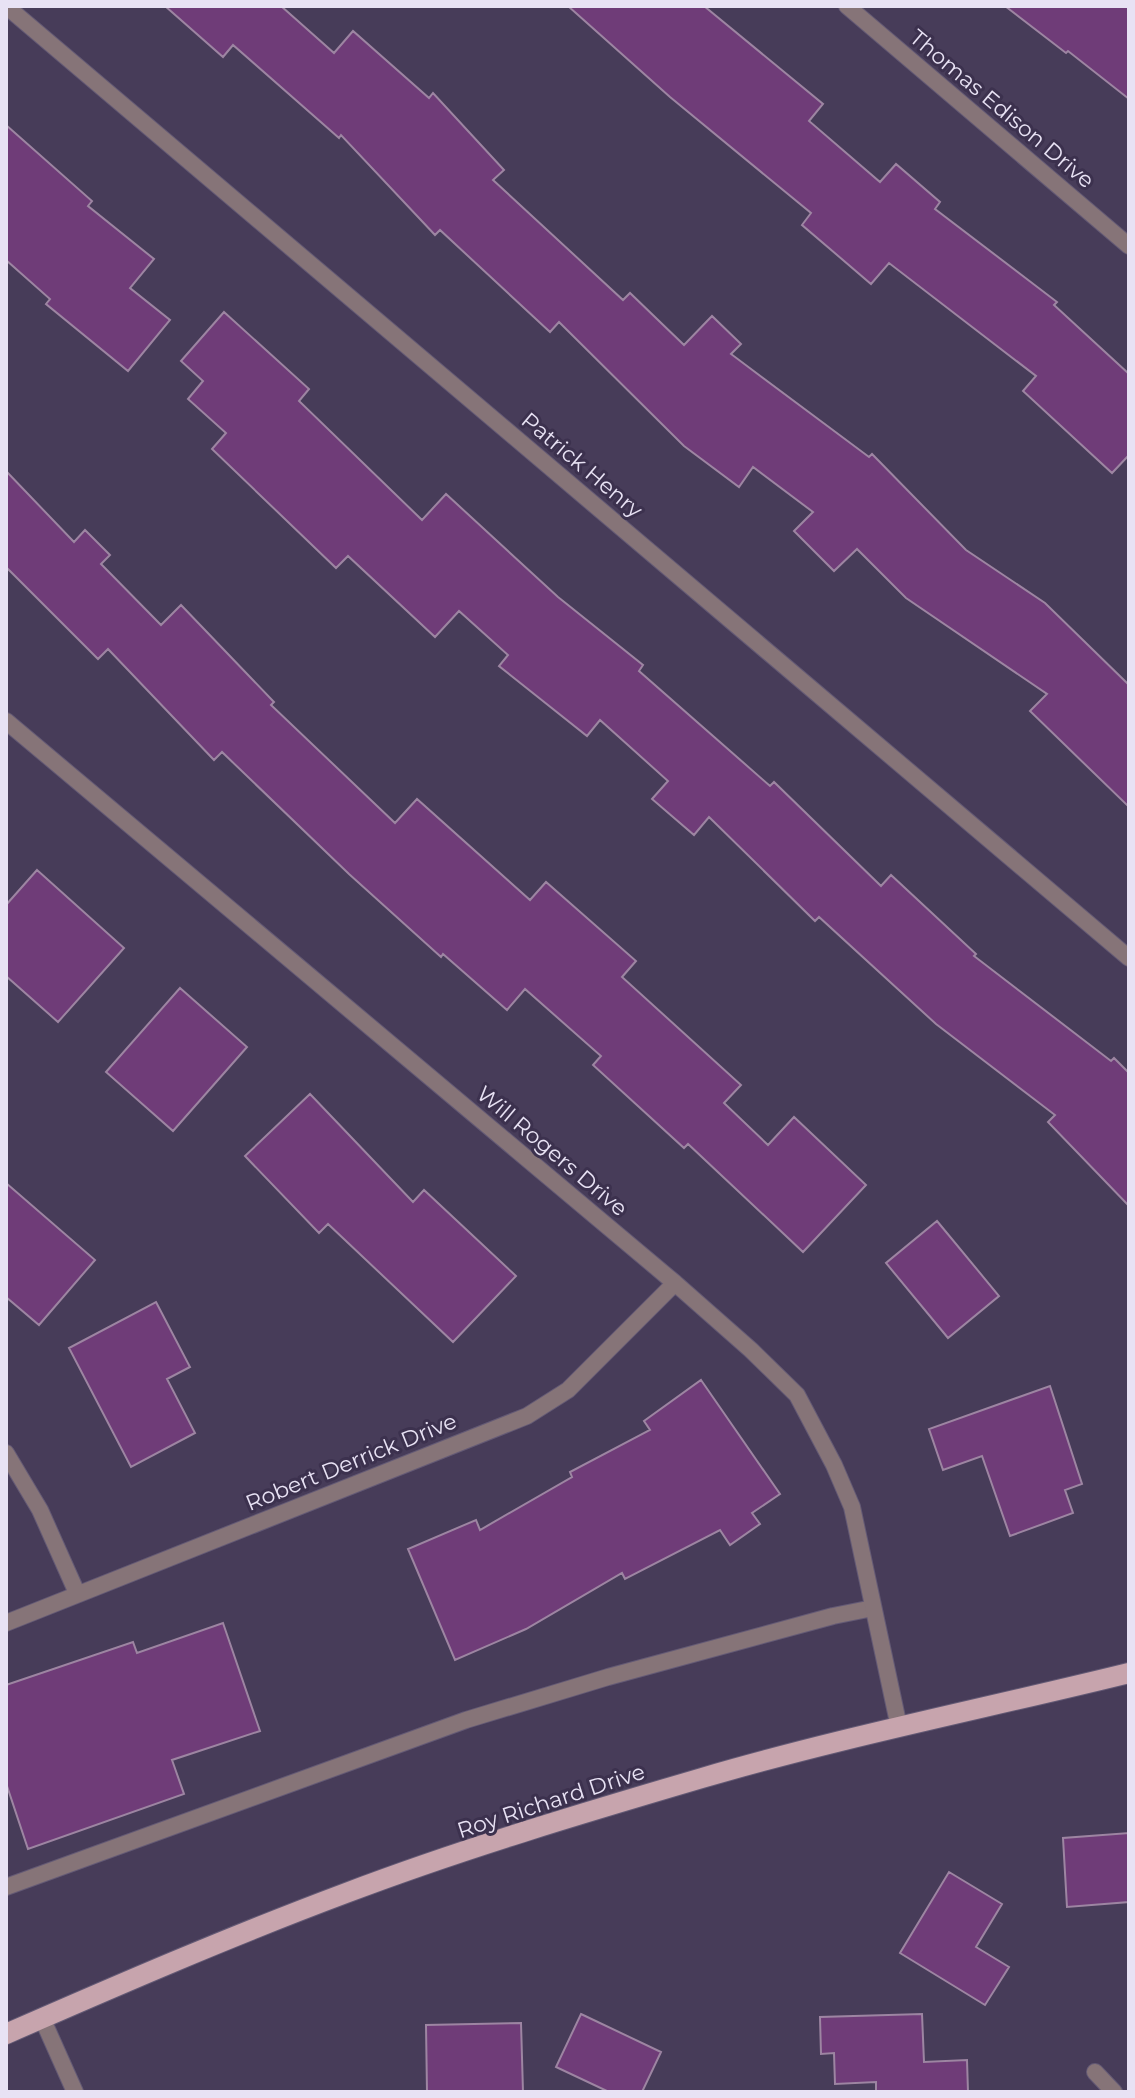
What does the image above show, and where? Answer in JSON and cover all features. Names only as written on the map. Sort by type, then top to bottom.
[{"type":"main road","name":"Roy Richard Drive","points":[[6,2034],[197,1952],[348,1892],[704,1777],[1129,1673]]},
{"type":"street","name":"Patrick Henry","points":[[6,6],[1129,958]]},
{"type":"street","name":"Thomas Edison Drive","points":[[847,6],[1129,246]]},
{"type":"street","name":"Will Rogers Drive","points":[[6,721],[675,1283],[797,1395],[852,1507],[899,1727]]},
{"type":"street","name":"Robert Derrick Drive","points":[[6,1623],[527,1416],[568,1390],[675,1283]]},
{"type":"street","points":[[6,1453],[40,1510],[77,1593]]},
{"type":"street","points":[[6,1887],[466,1720],[608,1677],[873,1608]]},
{"type":"street","points":[[42,2018],[75,2092]]},
{"type":"street","points":[[1095,2072],[1114,2092]]},
{"type":"building","points":[[165,6],[281,6],[334,53],[353,31],[429,98],[433,93],[504,170],[493,180],[623,300],[630,293],[684,345],[712,316],[741,344],[731,354],[869,457],[872,454],[966,550],[1045,603],[1129,685],[1129,807],[1030,711],[1047,694],[906,598],[857,549],[834,571],[794,531],[813,512],[753,467],[739,487],[684,446],[559,322],[550,332],[440,230],[435,235],[341,135],[339,138],[233,45],[223,57]]},
{"type":"building","points":[[568,6],[704,6],[823,104],[809,121],[880,182],[896,164],[940,202],[935,209],[1057,302],[1054,305],[1129,374],[1129,455],[1112,473],[1023,391],[1036,376],[889,263],[871,284],[802,225],[811,213],[670,97]]},
{"type":"building","points":[[1005,6],[1129,6],[1129,99],[1068,51],[1066,53]]},
{"type":"building","points":[[6,125],[92,201],[88,206],[154,259],[130,288],[170,320],[128,371],[46,304],[50,299],[6,260]]},
{"type":"building","points":[[224,312],[309,389],[299,401],[422,520],[446,494],[558,597],[643,665],[639,671],[770,786],[774,782],[881,886],[891,875],[976,954],[974,956],[1111,1061],[1114,1058],[1129,1073],[1129,1206],[1048,1122],[1055,1115],[936,1024],[819,917],[815,921],[709,817],[694,835],[652,799],[668,781],[600,720],[587,736],[499,666],[508,655],[459,611],[435,637],[348,556],[336,568],[212,449],[226,433],[188,399],[203,381],[181,361]]},
{"type":"building","points":[[6,471],[74,542],[85,530],[110,555],[101,564],[161,625],[181,605],[274,702],[271,705],[395,823],[417,799],[530,900],[546,882],[636,961],[622,977],[741,1085],[724,1103],[768,1145],[794,1117],[866,1185],[803,1252],[688,1144],[684,1148],[593,1065],[601,1056],[525,989],[507,1010],[443,954],[441,957],[222,752],[214,760],[108,649],[98,659],[6,567]]},
{"type":"building","points":[[37,870],[124,948],[58,1022],[6,976],[6,905]]},
{"type":"building","points":[[180,988],[247,1047],[173,1131],[106,1072]]},
{"type":"building","points":[[310,1094],[413,1202],[424,1190],[516,1276],[453,1342],[328,1224],[319,1233],[245,1156]]},
{"type":"building","points":[[6,1183],[95,1260],[39,1325],[6,1297]]},
{"type":"building","points":[[937,1221],[999,1296],[948,1338],[886,1263]]},
{"type":"building","points":[[156,1302],[190,1367],[167,1379],[195,1433],[131,1467],[69,1348]]},
{"type":"building","points":[[701,1380],[780,1494],[752,1513],[760,1524],[730,1545],[720,1530],[625,1579],[622,1573],[526,1629],[455,1660],[408,1549],[476,1520],[480,1530],[572,1477],[570,1472],[650,1430],[644,1421]]},
{"type":"building","points":[[1050,1386],[1082,1484],[1065,1490],[1073,1513],[1010,1536],[982,1456],[943,1470],[929,1429]]},
{"type":"building","points":[[223,1623],[260,1731],[172,1760],[184,1794],[28,1849],[6,1783],[6,1685],[133,1642],[137,1653]]},
{"type":"building","points":[[1129,1833],[1129,1902],[1067,1907],[1063,1838]]},
{"type":"building","points":[[949,1872],[1002,1904],[976,1947],[1009,1967],[985,2005],[900,1953]]},
{"type":"building","points":[[581,2014],[661,2052],[642,2092],[609,2092],[556,2067]]},
{"type":"building","points":[[922,2014],[924,2062],[967,2060],[968,2092],[876,2092],[876,2082],[835,2084],[834,2053],[821,2054],[820,2017]]},
{"type":"building","points":[[521,2023],[523,2092],[427,2092],[426,2025]]}]
